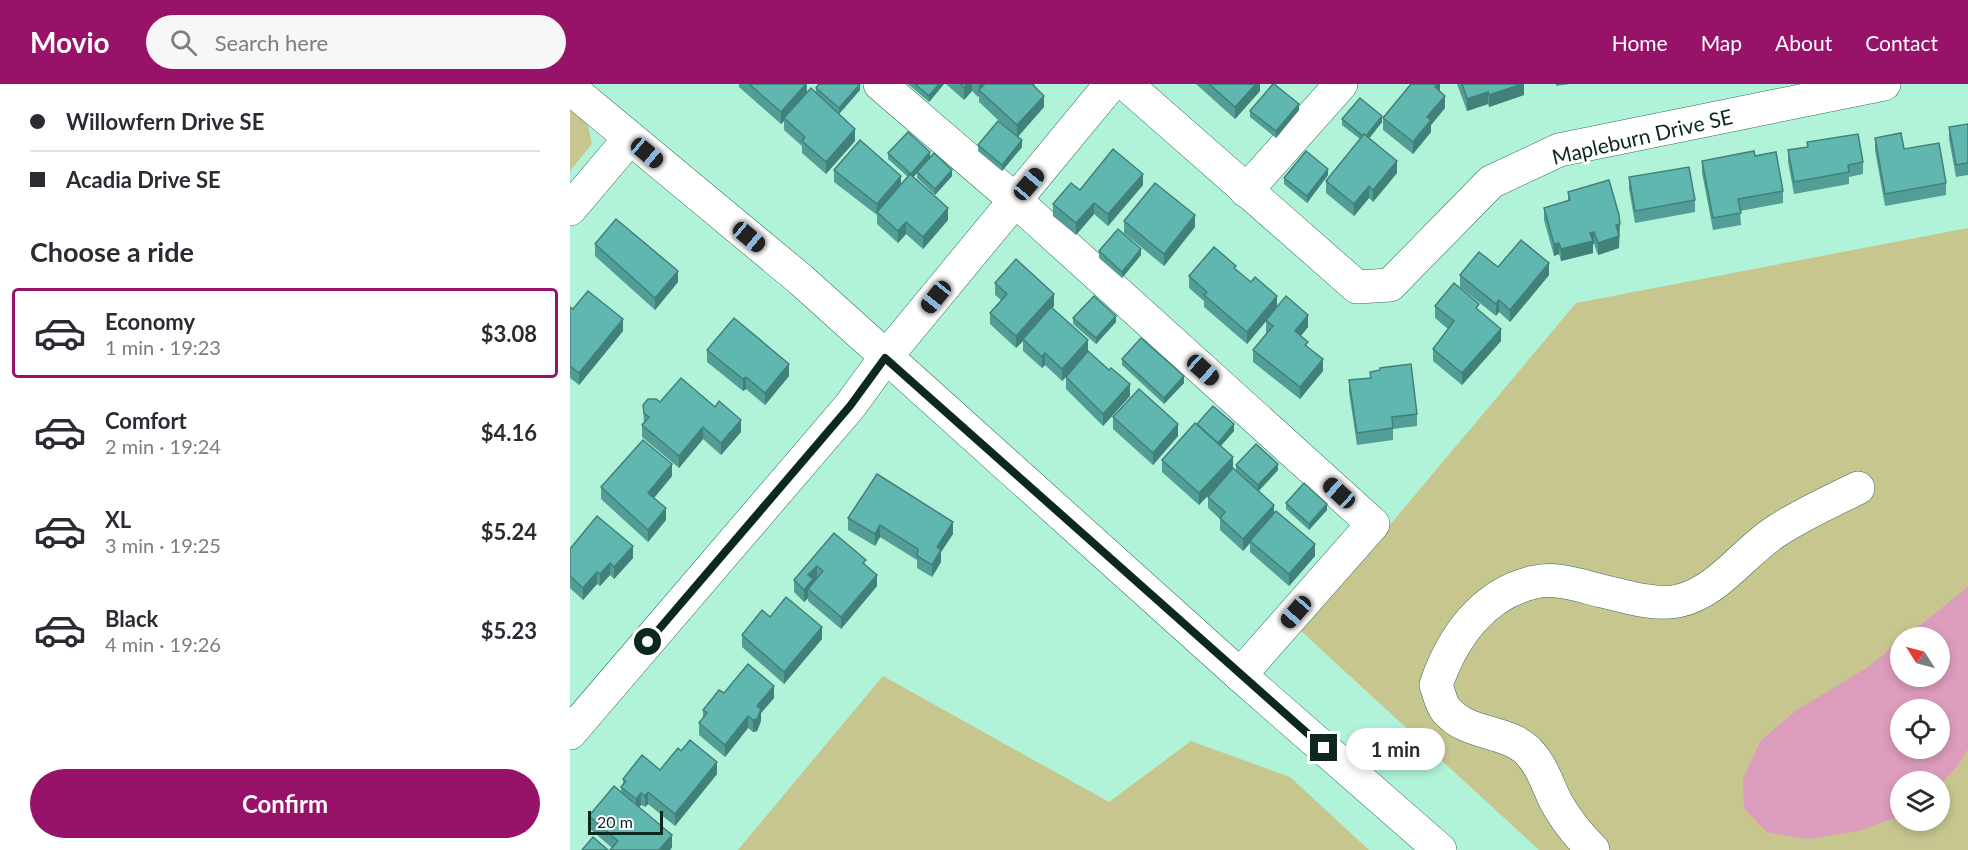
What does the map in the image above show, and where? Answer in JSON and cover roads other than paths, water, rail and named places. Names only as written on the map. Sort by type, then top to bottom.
[{"type":"street","points":[[880,84],[1015,200],[1373,524],[1240,675]]},
{"type":"street","points":[[570,732],[850,406],[885,358],[1111,84]]},
{"type":"street","name":"Mapleburn Drive SE","points":[[1126,84],[1357,287],[1390,285],[1491,182],[1559,150],[1884,84]]},
{"type":"street","points":[[1246,191],[1341,84]]},
{"type":"street","points":[[570,88],[800,279],[885,358],[1240,675],[1440,850]]},
{"type":"street","points":[[570,209],[630,138]]},
{"type":"street","points":[[1593,850],[1577,834],[1556,802],[1544,770],[1526,749],[1506,737],[1480,732],[1460,722],[1445,710],[1436,685],[1446,658],[1461,633],[1474,616],[1504,594],[1536,582],[1563,582],[1645,599],[1677,601],[1718,580],[1777,530],[1858,488]]}]
